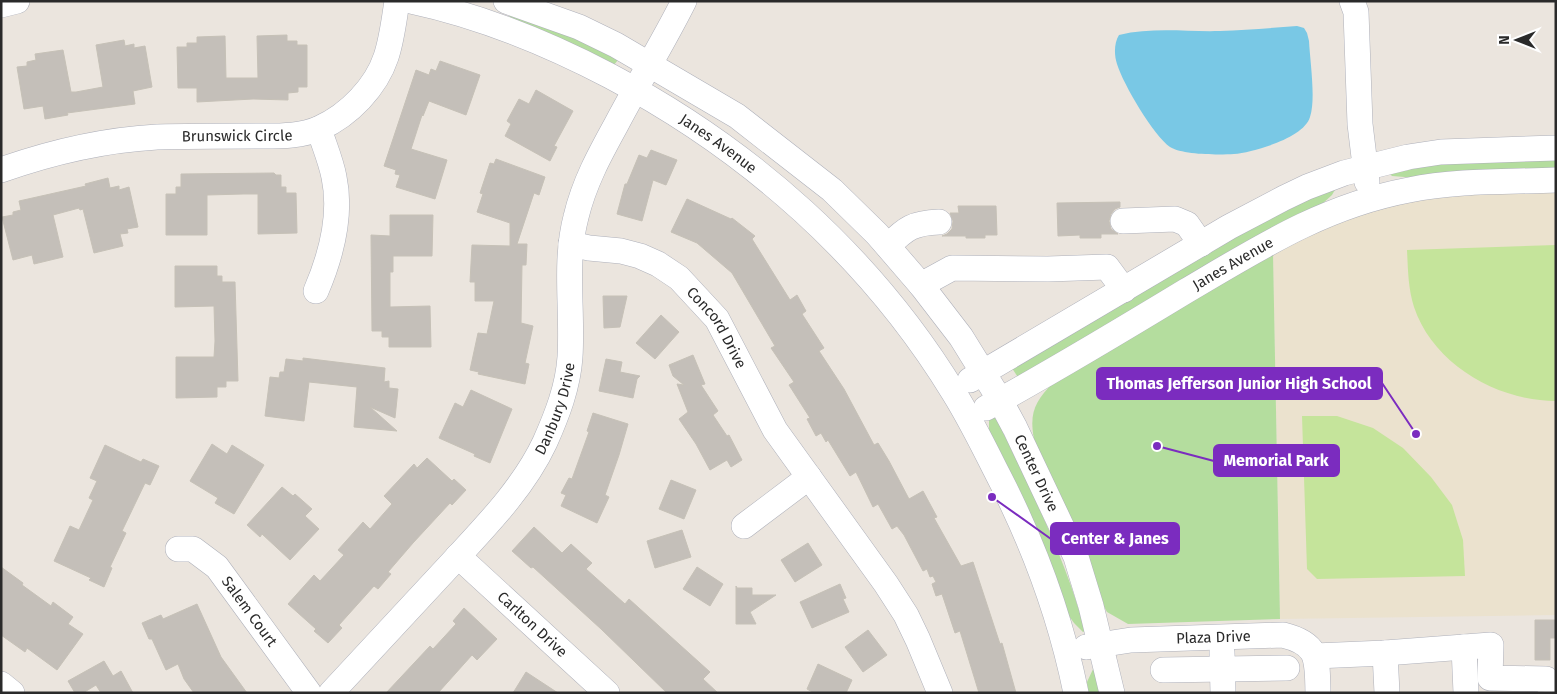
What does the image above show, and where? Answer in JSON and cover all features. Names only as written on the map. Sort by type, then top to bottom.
[{"type":"street","points":[[1,5],[17,1]]},
{"type":"street","name":"Brunswick Circle","points":[[1,170],[30,160],[122,140],[159,137],[295,135],[319,129],[353,105],[372,85],[386,58],[397,1]]},
{"type":"street","name":"Janes Avenue","points":[[411,1],[472,16],[576,59],[635,90],[730,150],[799,207],[833,239],[880,290],[900,314],[969,418],[1282,235],[1312,220],[1371,199],[1408,190],[1443,185],[1556,180]]},
{"type":"street","name":"Janes Avenue","points":[[506,1],[579,28],[616,45],[737,116],[803,166],[832,190],[888,246],[961,337],[983,373]]},
{"type":"street","name":"Danbury Drive","points":[[331,693],[458,556],[518,486],[544,442],[564,392],[570,359],[571,244],[575,219],[583,191],[596,161],[684,1]]},
{"type":"street","points":[[1355,5],[1360,124],[1364,167],[1371,199]]},
{"type":"street","points":[[316,291],[326,267],[333,238],[337,207],[335,179],[319,129]]},
{"type":"street","points":[[952,390],[1201,244],[1307,187],[1364,167],[1408,157],[1441,152],[1556,148]]},
{"type":"street","points":[[1123,221],[1175,219],[1187,224],[1201,244]]},
{"type":"street","points":[[888,246],[900,234],[912,227],[922,223],[939,222]]},
{"type":"street","name":"Concord Drive","points":[[571,244],[621,251],[640,256],[658,264],[679,278],[717,319],[775,430],[886,584],[906,615],[940,693]]},
{"type":"street","points":[[921,286],[952,268],[1048,269],[1107,266],[1124,290]]},
{"type":"street","name":"Center Drive","points":[[983,373],[1017,432],[1076,557],[1101,644],[1112,693]]},
{"type":"street","points":[[969,418],[1028,538],[1051,596],[1067,652],[1076,693]]},
{"type":"street","points":[[744,526],[809,477]]},
{"type":"street","name":"Salem Court","points":[[178,549],[193,549],[217,567],[309,693]]},
{"type":"street","name":"Carlton Drive","points":[[458,556],[607,693]]},
{"type":"street","name":"Plaza Drive","points":[[1067,652],[1101,644],[1131,640],[1283,635],[1298,638],[1308,645],[1315,656]]},
{"type":"street","points":[[1222,637],[1223,681]]},
{"type":"street","points":[[1318,693],[1315,656],[1491,645],[1490,678],[1546,679],[1552,693]]},
{"type":"street","points":[[1464,647],[1466,693]]},
{"type":"street","points":[[1385,653],[1387,693]]},
{"type":"street","points":[[1163,670],[1223,681],[1286,668]]},
{"type":"street","points":[[1,684],[12,693]]},
{"type":"shaded area","points":[[1556,192],[1556,615],[1280,619],[1273,253],[1342,218],[1442,194]]},
{"type":"green space","points":[[510,14],[590,41],[618,60],[613,66],[509,19]]},
{"type":"green space","points":[[1556,159],[1556,170],[1417,178],[1392,176],[1390,174],[1436,164]]},
{"type":"green space","points":[[1336,188],[1332,195],[1321,205],[1019,379],[1012,368],[1273,215]]},
{"type":"green space","points":[[1556,245],[1556,401],[1512,394],[1490,386],[1452,362],[1436,346],[1423,327],[1414,307],[1409,286],[1407,250]]},
{"type":"green space","points":[[1273,253],[1280,619],[1128,624],[1107,612],[1102,603],[1034,439],[1032,422],[1035,408],[1053,383]]},
{"type":"green space","points":[[991,410],[1024,476],[1058,552],[1077,604],[1085,631],[1083,632],[1069,616],[989,433]]},
{"type":"green space","points":[[1302,416],[1337,416],[1373,428],[1403,448],[1431,477],[1452,505],[1463,540],[1465,576],[1317,579],[1307,569]]},
{"type":"green space","points":[[1094,667],[1100,693],[1088,693],[1087,682]]},
{"type":"water","points":[[1297,26],[1304,28],[1309,41],[1313,90],[1310,117],[1306,125],[1289,137],[1277,143],[1243,153],[1201,154],[1183,152],[1170,147],[1163,141],[1140,109],[1120,73],[1115,57],[1115,45],[1119,35],[1156,30],[1220,31]]},
{"type":"building","points":[[287,35],[287,41],[297,41],[297,45],[307,45],[307,87],[298,87],[298,92],[288,93],[288,100],[253,99],[197,102],[197,88],[178,88],[177,47],[187,47],[187,43],[197,43],[197,37],[225,36],[226,78],[258,78],[257,36]]},
{"type":"building","points":[[124,40],[125,46],[134,44],[134,48],[145,46],[152,87],[133,91],[135,104],[67,113],[68,115],[45,119],[43,106],[24,109],[17,67],[27,66],[27,62],[36,60],[35,54],[63,50],[71,92],[76,92],[103,87],[96,45]]},
{"type":"building","points":[[440,61],[480,75],[466,115],[429,101],[422,115],[411,149],[447,160],[435,199],[396,187],[400,175],[395,174],[396,170],[384,166],[416,70],[429,75],[431,69],[436,71]]},
{"type":"building","points":[[536,90],[573,111],[554,146],[557,147],[550,161],[505,136],[511,124],[507,121],[519,99],[529,104]]},
{"type":"building","points":[[651,150],[677,160],[666,185],[653,180],[642,221],[617,214],[625,184],[627,184],[639,155],[647,158]]},
{"type":"building","points":[[496,159],[545,177],[539,195],[534,193],[517,244],[527,244],[526,265],[522,265],[521,323],[533,326],[525,363],[529,364],[525,384],[478,374],[479,372],[470,370],[478,333],[487,334],[494,301],[475,301],[475,282],[470,282],[472,245],[510,246],[510,223],[477,212],[483,194],[480,193],[490,163],[494,164]]},
{"type":"building","points":[[274,173],[281,175],[281,187],[286,187],[286,193],[296,193],[297,233],[258,234],[258,194],[243,194],[207,195],[207,235],[166,235],[166,194],[176,194],[176,187],[181,187],[181,174]]},
{"type":"building","points":[[108,178],[110,188],[119,186],[119,190],[129,187],[138,227],[127,229],[128,233],[120,234],[123,246],[94,253],[83,209],[80,210],[79,208],[53,215],[63,257],[34,264],[32,255],[13,260],[2,217],[13,215],[13,212],[21,210],[19,201],[86,186],[85,184]]},
{"type":"building","points":[[687,199],[732,218],[755,236],[752,239],[790,300],[797,295],[806,311],[802,314],[824,348],[819,351],[844,389],[874,445],[878,443],[889,461],[909,499],[923,491],[937,517],[934,518],[961,566],[973,562],[1000,644],[1002,643],[1016,693],[979,693],[960,631],[955,633],[942,594],[936,596],[932,584],[936,582],[933,576],[930,577],[927,569],[923,571],[904,535],[897,526],[892,529],[878,504],[873,507],[856,472],[850,476],[828,440],[826,442],[821,433],[816,436],[807,419],[810,418],[789,385],[794,382],[771,348],[775,346],[732,273],[697,243],[671,232]]},
{"type":"building","points":[[1120,202],[1120,207],[1111,214],[1109,221],[1111,229],[1118,234],[1101,234],[1101,238],[1080,238],[1080,235],[1058,236],[1057,203]]},
{"type":"building","points":[[958,206],[996,206],[997,235],[985,235],[985,238],[942,236],[952,229],[953,221],[950,213],[959,213]]},
{"type":"building","points":[[390,215],[433,215],[432,256],[393,256],[393,272],[390,272],[390,307],[430,306],[431,347],[389,347],[389,337],[382,337],[382,331],[372,331],[371,235],[390,236]]},
{"type":"building","points":[[175,266],[217,266],[217,276],[222,276],[222,282],[235,282],[238,381],[226,381],[226,387],[217,387],[217,397],[176,398],[176,357],[214,357],[215,341],[214,306],[175,307]]},
{"type":"building","points":[[603,296],[627,296],[620,327],[604,328]]},
{"type":"building","points":[[661,315],[679,332],[655,359],[636,343]]},
{"type":"building","points":[[693,355],[705,384],[701,385],[718,411],[713,415],[727,436],[729,435],[742,460],[731,467],[727,460],[710,470],[696,444],[679,419],[688,412],[677,384],[684,385],[673,376],[669,365]]},
{"type":"building","points":[[303,358],[385,368],[384,382],[389,381],[389,388],[398,389],[395,418],[370,407],[397,431],[354,427],[357,387],[309,382],[304,421],[265,416],[270,377],[279,378],[280,372],[284,372],[286,359],[303,361]]},
{"type":"building","points":[[606,359],[622,362],[620,372],[640,376],[637,379],[633,398],[599,391]]},
{"type":"building","points":[[471,390],[512,409],[490,463],[439,438],[455,403],[463,407]]},
{"type":"building","points":[[593,413],[628,424],[605,495],[609,497],[597,523],[561,506],[566,495],[561,493],[569,478],[572,479],[589,432],[587,431]]},
{"type":"building","points":[[212,444],[227,454],[232,445],[264,465],[234,514],[215,503],[218,498],[190,481]]},
{"type":"building","points":[[105,445],[141,462],[143,459],[159,466],[150,485],[145,483],[122,531],[126,533],[110,567],[112,568],[104,587],[89,580],[91,578],[54,561],[70,526],[79,530],[93,500],[89,498],[97,481],[90,478]]},
{"type":"building","points":[[427,458],[452,481],[454,479],[466,490],[452,505],[450,503],[413,543],[388,572],[391,574],[378,589],[374,586],[339,625],[342,628],[328,643],[314,631],[316,629],[288,604],[314,575],[320,581],[344,555],[338,550],[363,522],[370,529],[392,504],[384,496],[414,464],[417,468]]},
{"type":"building","points":[[671,480],[696,490],[684,519],[659,509]]},
{"type":"building","points":[[282,487],[293,496],[295,494],[312,509],[305,516],[319,529],[290,560],[262,534],[260,537],[247,525]]},
{"type":"building","points":[[534,527],[562,553],[571,544],[592,563],[586,569],[625,604],[629,599],[710,672],[703,679],[718,693],[667,693],[601,629],[533,567],[531,568],[512,551]]},
{"type":"building","points":[[682,530],[691,557],[655,568],[647,541]]},
{"type":"building","points":[[808,543],[822,565],[795,582],[781,560]]},
{"type":"building","points":[[1,567],[51,606],[53,602],[73,617],[68,624],[83,634],[57,670],[27,648],[25,652],[1,635]]},
{"type":"building","points":[[697,567],[723,584],[710,606],[683,589]]},
{"type":"building","points":[[840,584],[846,598],[843,599],[849,612],[812,628],[800,602]]},
{"type":"building","points":[[736,586],[737,588],[752,588],[752,595],[776,595],[750,612],[756,624],[736,624]]},
{"type":"building","points":[[197,604],[221,657],[247,693],[194,693],[184,679],[178,664],[166,670],[152,639],[149,639],[142,623],[161,615],[163,619]]},
{"type":"building","points":[[464,608],[497,639],[477,660],[472,655],[438,693],[386,693],[430,646],[433,649],[456,624],[453,621]]},
{"type":"building","points":[[1535,620],[1556,620],[1556,638],[1550,638],[1550,660],[1535,660]]},
{"type":"building","points":[[868,630],[887,655],[863,672],[845,647]]},
{"type":"building","points":[[104,661],[113,676],[121,671],[133,693],[101,693],[96,685],[83,693],[75,693],[68,681]]},
{"type":"building","points":[[818,664],[852,680],[846,693],[814,693],[807,689]]},
{"type":"building","points":[[526,672],[558,693],[513,693]]},
{"type":"place","name":"Thomas Jefferson Junior High School","points":[[1416,434]]},
{"type":"place","name":"Memorial Park","points":[[1157,446]]},
{"type":"place","name":"Center & Janes","points":[[992,497]]}]
